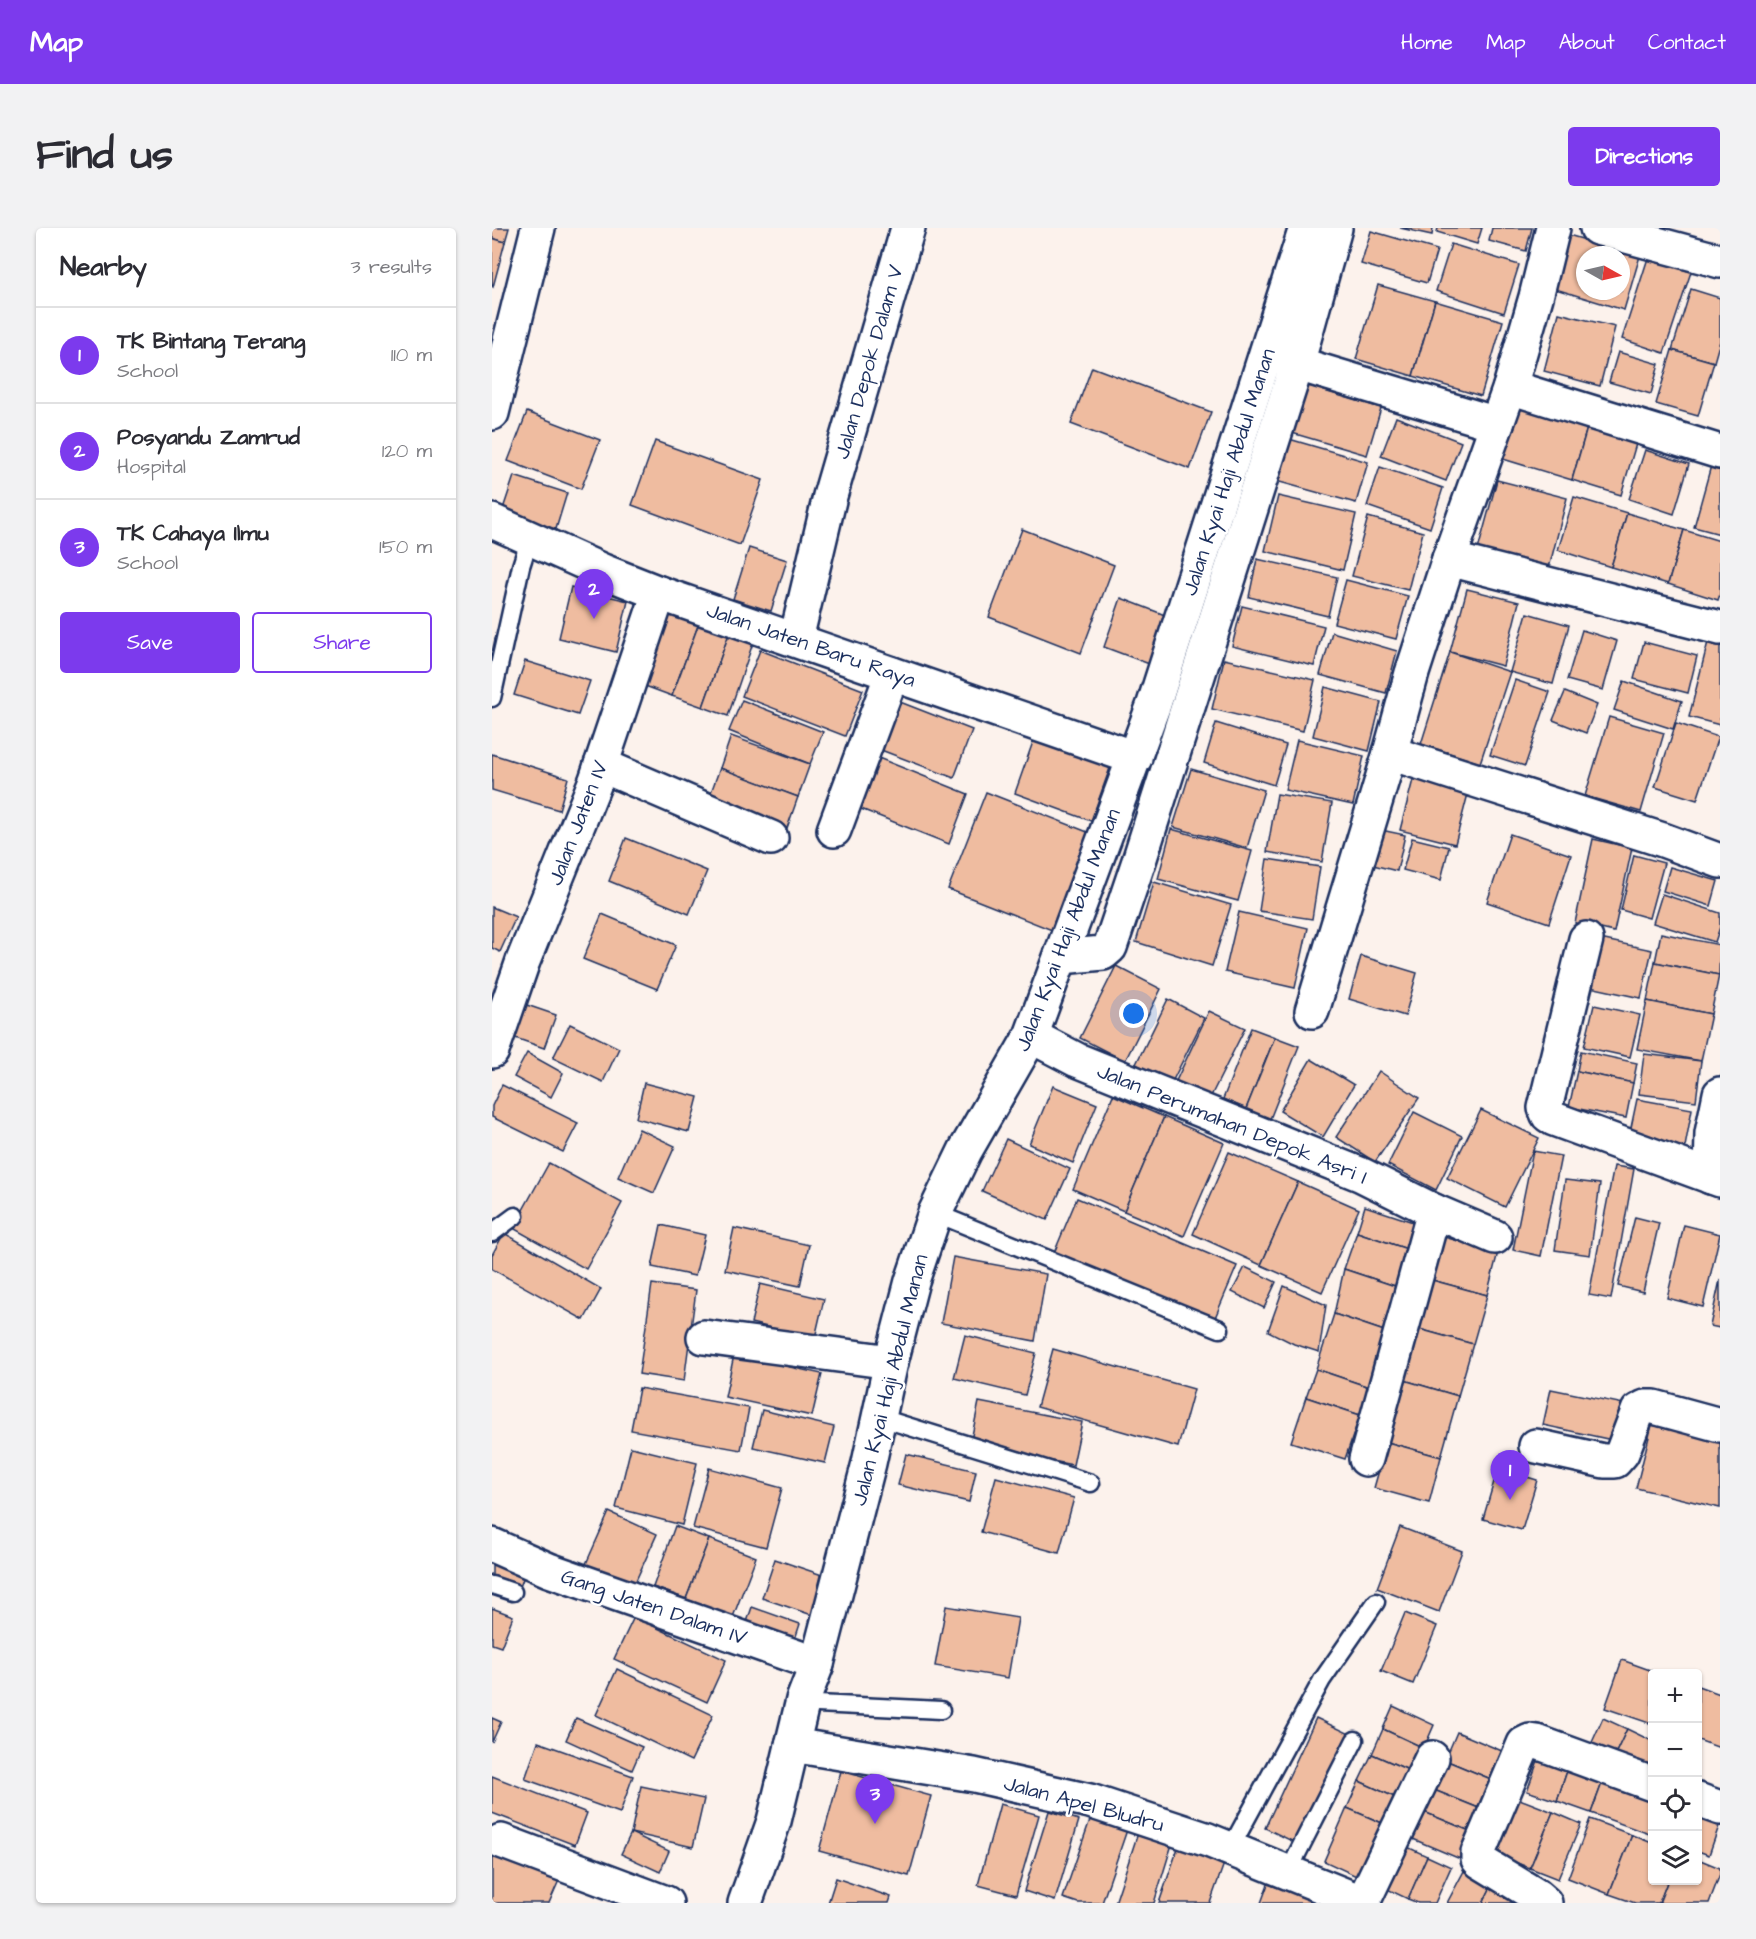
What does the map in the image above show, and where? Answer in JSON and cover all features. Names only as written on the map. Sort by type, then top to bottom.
[{"type":"street","points":[[492,413],[538,228]]},
{"type":"street","name":"Jalan Depok Dalam V","points":[[796,639],[830,496],[908,228]]},
{"type":"street","name":"Jalan Kyai Haji Abdul Manan","points":[[745,1903],[774,1821],[803,1701],[818,1664],[912,1281],[935,1213],[965,1151],[1031,1036],[1061,957],[1154,704],[1306,228]]},
{"type":"street","points":[[1061,957],[1103,953],[1110,947],[1297,364],[1335,228]]},
{"type":"street","points":[[1312,1011],[1412,674],[1449,559],[1510,387],[1553,228]]},
{"type":"street","points":[[1597,228],[1720,261]]},
{"type":"street","points":[[1267,354],[1497,424]]},
{"type":"street","points":[[1510,387],[1720,453]]},
{"type":"street","name":"Jalan Jaten Baru Raya","points":[[492,520],[603,571],[659,593],[1135,758]]},
{"type":"street","points":[[1449,559],[1720,628]]},
{"type":"street","name":"Jalan Jaten IV","points":[[492,1052],[524,961],[601,765],[659,593]]},
{"type":"street","points":[[834,830],[892,674]]},
{"type":"street","points":[[1390,753],[1663,840],[1720,861]]},
{"type":"street","points":[[601,765],[771,838]]},
{"type":"street","points":[[1586,939],[1545,1108],[1548,1115],[1715,1178],[1713,1133],[1720,1094]]},
{"type":"street","name":"Jalan Perumahan Depok Asri I","points":[[1031,1036],[1077,1060],[1362,1175],[1434,1211],[1495,1237]]},
{"type":"street","points":[[1366,1459],[1434,1211]]},
{"type":"street","points":[[704,1337],[891,1362]]},
{"type":"street","points":[[1536,1446],[1604,1461],[1615,1461],[1622,1453],[1638,1411],[1645,1407],[1654,1407],[1720,1425]]},
{"type":"street","name":"Gang Jaten Dalam IV","points":[[492,1545],[549,1570],[818,1664]]},
{"type":"street","points":[[1545,1903],[1538,1896],[1478,1859],[1478,1853],[1524,1744],[1530,1741],[1537,1742],[1648,1782]]},
{"type":"street","name":"Jalan Apel Bludru","points":[[792,1745],[974,1775],[1090,1802],[1208,1840],[1363,1903]]},
{"type":"street","points":[[1363,1903],[1432,1758]]},
{"type":"street","points":[[1702,1801],[1720,1808]]},
{"type":"street","points":[[501,1841],[666,1903]]},
{"type":"lane","points":[[492,698],[521,566],[531,538]]},
{"type":"lane","points":[[935,1213],[1220,1329]]},
{"type":"lane","points":[[492,1233],[515,1216]]},
{"type":"lane","points":[[878,1418],[1091,1483]]},
{"type":"lane","points":[[492,1585],[513,1592]]},
{"type":"lane","points":[[1230,1849],[1322,1680],[1376,1602]]},
{"type":"lane","points":[[803,1701],[817,1704],[941,1710]]},
{"type":"lane","points":[[1290,1873],[1355,1740]]},
{"type":"building","points":[[492,228],[509,228],[505,242],[492,238]]},
{"type":"building","points":[[1400,228],[1433,228],[1432,235]]},
{"type":"building","points":[[1438,228],[1482,228],[1477,244],[1437,232]]},
{"type":"building","points":[[1492,228],[1532,228],[1526,251],[1489,241]]},
{"type":"building","points":[[1371,231],[1437,250],[1427,283],[1361,264]]},
{"type":"building","points":[[1565,234],[1606,246],[1576,246],[1576,295],[1549,287]]},
{"type":"building","points":[[492,238],[505,242],[493,287],[492,286]]},
{"type":"building","points":[[1451,244],[1519,265],[1504,313],[1436,291]]},
{"type":"building","points":[[1630,253],[1640,256],[1630,290]]},
{"type":"building","points":[[1648,258],[1691,272],[1664,353],[1622,339]]},
{"type":"building","points":[[1378,285],[1435,301],[1413,376],[1356,359]]},
{"type":"building","points":[[1691,289],[1720,298],[1720,341],[1714,362],[1672,350]]},
{"type":"building","points":[[1591,300],[1627,300],[1624,310]]},
{"type":"building","points":[[1435,301],[1503,321],[1481,396],[1413,376]]},
{"type":"building","points":[[1559,313],[1615,327],[1600,386],[1544,371]]},
{"type":"building","points":[[1672,350],[1714,362],[1698,416],[1656,404]]},
{"type":"building","points":[[1618,352],[1659,364],[1651,394],[1609,382]]},
{"type":"building","points":[[1092,367],[1211,412],[1190,469],[1071,424]]},
{"type":"building","points":[[1306,385],[1381,408],[1367,455],[1292,433]]},
{"type":"building","points":[[1521,401],[1589,421],[1572,480],[1503,459]]},
{"type":"building","points":[[527,412],[600,440],[581,489],[508,461]]},
{"type":"building","points":[[1396,417],[1461,442],[1446,481],[1381,456]]},
{"type":"building","points":[[1589,421],[1638,437],[1621,495],[1572,480]]},
{"type":"building","points":[[1289,439],[1368,462],[1356,503],[1276,481]]},
{"type":"building","points":[[655,441],[763,480],[740,545],[632,505]]},
{"type":"building","points":[[1645,450],[1689,464],[1674,514],[1629,499]]},
{"type":"building","points":[[1712,462],[1720,465],[1720,534],[1694,527]]},
{"type":"building","points":[[1380,467],[1443,488],[1430,528],[1367,506]]},
{"type":"building","points":[[514,476],[567,493],[556,529],[502,512]]},
{"type":"building","points":[[1497,480],[1567,498],[1549,568],[1478,550]]},
{"type":"building","points":[[1278,496],[1356,514],[1343,570],[1265,551]]},
{"type":"building","points":[[1574,497],[1627,513],[1611,567],[1558,550]]},
{"type":"building","points":[[1627,513],[1684,530],[1668,584],[1611,567]]},
{"type":"building","points":[[1368,517],[1423,532],[1408,590],[1352,576]]},
{"type":"building","points":[[1022,529],[1114,565],[1081,653],[989,617]]},
{"type":"building","points":[[1684,530],[1720,541],[1718,600],[1668,584]]},
{"type":"building","points":[[749,548],[787,560],[771,611],[733,599]]},
{"type":"building","points":[[1257,559],[1337,577],[1328,616],[1249,597]]},
{"type":"building","points":[[1346,580],[1408,596],[1396,639],[1334,623]]},
{"type":"building","points":[[571,587],[628,601],[616,652],[559,638]]},
{"type":"building","points":[[1467,589],[1519,602],[1503,666],[1450,652]]},
{"type":"building","points":[[1121,598],[1170,617],[1152,665],[1104,647]]},
{"type":"building","points":[[1242,606],[1324,626],[1314,666],[1232,646]]},
{"type":"building","points":[[663,610],[699,623],[672,696],[637,683]]},
{"type":"building","points":[[1527,613],[1569,625],[1553,684],[1510,672]]},
{"type":"building","points":[[699,623],[729,634],[703,707],[672,696]]},
{"type":"building","points":[[1582,630],[1617,641],[1603,690],[1567,680]]},
{"type":"building","points":[[1332,632],[1397,651],[1386,693],[1320,675]]},
{"type":"building","points":[[729,634],[753,643],[728,716],[703,707]]},
{"type":"building","points":[[1710,634],[1720,636],[1720,725],[1689,717]]},
{"type":"building","points":[[1644,642],[1697,656],[1688,693],[1634,679]]},
{"type":"building","points":[[760,650],[863,690],[845,736],[742,696]]},
{"type":"building","points":[[1450,652],[1510,672],[1480,763],[1421,744]]},
{"type":"building","points":[[1224,659],[1315,680],[1303,731],[1212,709]]},
{"type":"building","points":[[525,661],[590,681],[578,715],[514,695]]},
{"type":"building","points":[[1515,680],[1550,692],[1525,766],[1490,755]]},
{"type":"building","points":[[1624,681],[1682,701],[1673,729],[1614,710]]},
{"type":"building","points":[[1325,687],[1381,702],[1369,751],[1313,736]]},
{"type":"building","points":[[1565,692],[1597,705],[1586,733],[1553,720]]},
{"type":"building","points":[[742,700],[823,732],[810,764],[729,731]]},
{"type":"building","points":[[900,702],[972,730],[954,778],[881,750]]},
{"type":"building","points":[[1609,717],[1664,733],[1641,812],[1585,796]]},
{"type":"building","points":[[1216,723],[1286,745],[1274,785],[1204,763]]},
{"type":"building","points":[[1676,723],[1718,737],[1697,800],[1655,787]]},
{"type":"building","points":[[731,736],[810,764],[798,797],[720,768]]},
{"type":"building","points":[[1034,739],[1110,768],[1091,821],[1015,793]]},
{"type":"building","points":[[1297,740],[1364,756],[1353,805],[1285,790]]},
{"type":"building","points":[[492,754],[568,778],[559,810],[492,790]]},
{"type":"building","points":[[871,755],[968,794],[949,844],[851,805]]},
{"type":"building","points":[[720,768],[798,797],[786,831],[707,803]]},
{"type":"building","points":[[1191,769],[1264,790],[1247,848],[1173,827]]},
{"type":"building","points":[[1415,772],[1470,786],[1455,844],[1400,830]]},
{"type":"building","points":[[986,792],[1090,833],[1052,930],[948,889]]},
{"type":"building","points":[[1277,794],[1332,803],[1322,862],[1267,852]]},
{"type":"building","points":[[1171,829],[1252,851],[1238,901],[1158,879]]},
{"type":"building","points":[[1381,830],[1405,835],[1397,871],[1373,865]]},
{"type":"building","points":[[1510,834],[1571,855],[1549,923],[1487,902]]},
{"type":"building","points":[[626,838],[707,871],[689,914],[609,881]]},
{"type":"building","points":[[1412,838],[1449,847],[1441,880],[1403,870]]},
{"type":"building","points":[[1593,839],[1632,848],[1614,932],[1575,923]]},
{"type":"building","points":[[1634,855],[1664,863],[1649,918],[1621,910]]},
{"type":"building","points":[[1267,859],[1320,867],[1312,919],[1259,911]]},
{"type":"building","points":[[1670,867],[1718,881],[1711,906],[1663,891]]},
{"type":"building","points":[[1154,882],[1231,905],[1212,966],[1136,942]]},
{"type":"building","points":[[1662,894],[1720,913],[1720,927],[1715,942],[1653,923]]},
{"type":"building","points":[[492,907],[516,917],[500,952],[492,948]]},
{"type":"building","points":[[1239,912],[1308,928],[1295,988],[1225,972]]},
{"type":"building","points":[[602,914],[676,945],[657,989],[583,959]]},
{"type":"building","points":[[1661,933],[1720,945],[1719,975],[1655,962]]},
{"type":"building","points":[[1600,939],[1652,950],[1641,998],[1590,987]]},
{"type":"building","points":[[1361,956],[1417,973],[1405,1016],[1349,999]]},
{"type":"building","points":[[1655,962],[1719,975],[1711,1014],[1647,1001]]},
{"type":"building","points":[[1116,966],[1161,989],[1125,1061],[1080,1038]]},
{"type":"building","points":[[1168,999],[1204,1018],[1172,1082],[1136,1064]]},
{"type":"building","points":[[515,1001],[556,1015],[544,1048],[504,1034]]},
{"type":"building","points":[[1647,1001],[1711,1014],[1701,1061],[1637,1049]]},
{"type":"building","points":[[1594,1005],[1640,1015],[1630,1057],[1584,1047]]},
{"type":"building","points":[[1209,1011],[1245,1028],[1209,1100],[1176,1081]]},
{"type":"building","points":[[570,1024],[619,1048],[603,1082],[553,1058]]},
{"type":"building","points":[[1251,1028],[1275,1037],[1246,1109],[1223,1099]]},
{"type":"building","points":[[1275,1037],[1299,1046],[1270,1119],[1246,1109]]},
{"type":"building","points":[[1581,1051],[1637,1063],[1633,1083],[1577,1071]]},
{"type":"building","points":[[527,1053],[563,1073],[551,1097],[514,1077]]},
{"type":"building","points":[[1644,1054],[1701,1061],[1696,1101],[1639,1094]]},
{"type":"building","points":[[1311,1059],[1354,1085],[1323,1137],[1280,1111]]},
{"type":"building","points":[[1379,1071],[1419,1098],[1375,1162],[1336,1137]]},
{"type":"building","points":[[1577,1071],[1633,1083],[1626,1118],[1569,1107]]},
{"type":"building","points":[[644,1083],[698,1097],[689,1132],[636,1118]]},
{"type":"building","points":[[502,1085],[578,1123],[563,1152],[492,1117],[492,1106]]},
{"type":"building","points":[[1053,1086],[1097,1104],[1073,1163],[1029,1144]]},
{"type":"building","points":[[1113,1095],[1164,1117],[1124,1211],[1073,1189]]},
{"type":"building","points":[[1637,1099],[1692,1109],[1685,1147],[1629,1137]]},
{"type":"building","points":[[1481,1110],[1539,1138],[1505,1207],[1447,1178]]},
{"type":"building","points":[[1414,1112],[1462,1136],[1436,1190],[1388,1165]]},
{"type":"building","points":[[1164,1117],[1224,1143],[1184,1236],[1124,1211]]},
{"type":"building","points":[[639,1129],[675,1146],[654,1193],[618,1177]]},
{"type":"building","points":[[1006,1139],[1070,1169],[1047,1220],[982,1191]]},
{"type":"building","points":[[1533,1151],[1561,1156],[1541,1256],[1513,1250]]},
{"type":"building","points":[[1229,1152],[1298,1182],[1261,1265],[1193,1234]]},
{"type":"building","points":[[549,1163],[622,1203],[586,1269],[513,1228]]},
{"type":"building","points":[[1614,1166],[1634,1169],[1611,1299],[1589,1295]]},
{"type":"building","points":[[1565,1180],[1600,1184],[1590,1255],[1555,1250]]},
{"type":"building","points":[[1298,1182],[1359,1209],[1322,1292],[1261,1265]]},
{"type":"building","points":[[1077,1198],[1237,1266],[1214,1320],[1054,1253]]},
{"type":"building","points":[[1365,1206],[1419,1224],[1410,1250],[1357,1232]]},
{"type":"building","points":[[1635,1217],[1659,1223],[1643,1292],[1618,1286]]},
{"type":"building","points":[[661,1225],[705,1235],[695,1276],[652,1267]]},
{"type":"building","points":[[1684,1225],[1720,1234],[1703,1307],[1667,1298]]},
{"type":"building","points":[[734,1228],[809,1245],[800,1286],[725,1270]]},
{"type":"building","points":[[1357,1232],[1410,1250],[1398,1287],[1344,1269]]},
{"type":"building","points":[[504,1233],[601,1289],[584,1320],[492,1269],[492,1255]]},
{"type":"building","points":[[1444,1237],[1498,1252],[1487,1295],[1432,1280]]},
{"type":"building","points":[[953,1257],[1046,1274],[1035,1341],[941,1323]]},
{"type":"building","points":[[1245,1267],[1276,1282],[1264,1308],[1232,1292]]},
{"type":"building","points":[[1344,1269],[1398,1287],[1387,1332],[1334,1314]]},
{"type":"building","points":[[1432,1280],[1487,1295],[1473,1344],[1419,1329]]},
{"type":"building","points":[[1720,1280],[1720,1328],[1710,1326]]},
{"type":"building","points":[[652,1284],[696,1290],[684,1381],[639,1374]]},
{"type":"building","points":[[760,1284],[824,1299],[815,1338],[751,1323]]},
{"type":"building","points":[[1284,1286],[1326,1305],[1319,1352],[1294,1344],[1268,1331]]},
{"type":"building","points":[[1334,1314],[1387,1332],[1369,1387],[1316,1369]]},
{"type":"building","points":[[1419,1329],[1473,1344],[1458,1396],[1404,1380]]},
{"type":"building","points":[[965,1335],[1036,1353],[1025,1395],[954,1378]]},
{"type":"building","points":[[1053,1349],[1194,1389],[1178,1447],[1037,1407]]},
{"type":"building","points":[[734,1355],[822,1374],[812,1416],[725,1397]]},
{"type":"building","points":[[1316,1369],[1369,1387],[1360,1415],[1306,1397]]},
{"type":"building","points":[[1404,1380],[1458,1396],[1441,1457],[1387,1442]]},
{"type":"building","points":[[639,1388],[749,1408],[741,1450],[631,1430]]},
{"type":"building","points":[[1551,1389],[1624,1404],[1617,1441],[1543,1425]]},
{"type":"building","points":[[1306,1397],[1360,1415],[1345,1459],[1291,1442]]},
{"type":"building","points":[[979,1402],[1082,1422],[1073,1465],[970,1445]]},
{"type":"building","points":[[762,1410],[834,1427],[825,1463],[753,1447]]},
{"type":"building","points":[[1652,1425],[1720,1441],[1720,1508],[1636,1488]]},
{"type":"building","points":[[1387,1442],[1441,1457],[1429,1503],[1374,1488]]},
{"type":"building","points":[[631,1447],[697,1463],[682,1525],[616,1508]]},
{"type":"building","points":[[906,1454],[976,1471],[969,1502],[898,1485]]},
{"type":"building","points":[[709,1468],[782,1488],[766,1547],[693,1528]]},
{"type":"building","points":[[1498,1468],[1537,1480],[1522,1530],[1483,1519]]},
{"type":"building","points":[[996,1477],[1074,1498],[1059,1553],[981,1532]]},
{"type":"building","points":[[609,1512],[657,1534],[633,1587],[585,1566]]},
{"type":"building","points":[[675,1526],[709,1539],[686,1599],[653,1587]]},
{"type":"building","points":[[1400,1527],[1462,1551],[1439,1612],[1377,1588]]},
{"type":"building","points":[[709,1539],[756,1557],[733,1617],[686,1599]]},
{"type":"building","points":[[492,1552],[528,1565],[520,1587],[492,1578]]},
{"type":"building","points":[[775,1559],[825,1576],[812,1615],[762,1598]]},
{"type":"building","points":[[946,1606],[1018,1618],[1008,1678],[935,1666]]},
{"type":"building","points":[[752,1607],[800,1624],[792,1648],[744,1631]]},
{"type":"building","points":[[492,1608],[513,1616],[501,1647],[492,1644]]},
{"type":"building","points":[[1405,1613],[1437,1626],[1413,1684],[1381,1671]]},
{"type":"building","points":[[634,1617],[726,1660],[707,1702],[614,1659]]},
{"type":"building","points":[[1622,1660],[1648,1669],[1648,1723],[1605,1708]]},
{"type":"building","points":[[617,1669],[713,1715],[691,1761],[596,1715]]},
{"type":"building","points":[[1702,1687],[1720,1694],[1720,1748],[1702,1741]]},
{"type":"building","points":[[1393,1706],[1434,1725],[1424,1748],[1383,1729]]},
{"type":"building","points":[[492,1718],[501,1722],[492,1742]]},
{"type":"building","points":[[576,1718],[642,1747],[632,1770],[566,1740]]},
{"type":"building","points":[[1316,1718],[1352,1735],[1300,1845],[1265,1828]]},
{"type":"building","points":[[1603,1718],[1627,1729],[1613,1759],[1589,1749]]},
{"type":"building","points":[[1383,1729],[1424,1748],[1413,1772],[1372,1754]]},
{"type":"building","points":[[1627,1729],[1648,1739],[1648,1768],[1613,1759]]},
{"type":"building","points":[[1457,1732],[1509,1754],[1498,1782],[1445,1760]]},
{"type":"building","points":[[538,1742],[633,1776],[620,1813],[525,1779]]},
{"type":"building","points":[[1372,1754],[1413,1772],[1401,1800],[1359,1781]]},
{"type":"building","points":[[1540,1755],[1569,1765],[1557,1801],[1527,1791]]},
{"type":"building","points":[[1445,1760],[1498,1782],[1486,1811],[1434,1790]]},
{"type":"building","points":[[1569,1765],[1604,1778],[1591,1813],[1557,1801]]},
{"type":"building","points":[[841,1771],[931,1796],[909,1876],[819,1851]]},
{"type":"building","points":[[492,1776],[587,1813],[575,1845],[492,1813]]},
{"type":"building","points":[[1604,1778],[1648,1794],[1648,1834],[1591,1813]]},
{"type":"building","points":[[1359,1781],[1401,1800],[1389,1826],[1347,1808]]},
{"type":"building","points":[[641,1786],[704,1799],[693,1847],[631,1833]]},
{"type":"building","points":[[1434,1790],[1486,1811],[1477,1834],[1424,1812]]},
{"type":"building","points":[[1517,1798],[1553,1812],[1530,1868],[1494,1854]]},
{"type":"building","points":[[1000,1804],[1039,1815],[1016,1895],[978,1885]]},
{"type":"building","points":[[1347,1808],[1389,1826],[1365,1880],[1324,1861]]},
{"type":"building","points":[[1049,1811],[1079,1820],[1055,1901],[1024,1891]]},
{"type":"building","points":[[1424,1812],[1477,1834],[1465,1861],[1413,1839]]},
{"type":"building","points":[[1553,1812],[1581,1824],[1558,1879],[1530,1868]]},
{"type":"building","points":[[1702,1813],[1720,1823],[1709,1855],[1702,1852]]},
{"type":"building","points":[[1092,1814],[1128,1827],[1102,1903],[1078,1903],[1063,1898]]},
{"type":"building","points":[[1590,1819],[1632,1835],[1609,1894],[1568,1878]]},
{"type":"building","points":[[1139,1830],[1173,1841],[1154,1903],[1115,1903]]},
{"type":"building","points":[[631,1833],[669,1851],[660,1872],[621,1854]]},
{"type":"building","points":[[1632,1835],[1648,1841],[1648,1885],[1666,1885],[1659,1903],[1635,1903],[1609,1894]]},
{"type":"building","points":[[1180,1842],[1226,1858],[1210,1903],[1159,1903]]},
{"type":"building","points":[[1403,1845],[1427,1856],[1408,1899],[1385,1888]]},
{"type":"building","points":[[495,1849],[560,1878],[549,1903],[492,1903],[492,1854]]},
{"type":"building","points":[[1427,1856],[1451,1867],[1435,1903],[1418,1903],[1408,1899]]},
{"type":"building","points":[[1702,1861],[1720,1868],[1709,1903],[1659,1903],[1666,1885],[1702,1885]]},
{"type":"building","points":[[1464,1871],[1492,1885],[1483,1903],[1447,1903]]},
{"type":"building","points":[[836,1878],[891,1897],[889,1903],[828,1903]]},
{"type":"building","points":[[1268,1884],[1314,1900],[1313,1903],[1261,1903]]},
{"type":"building","points":[[1492,1885],[1526,1903],[1483,1903]]},
{"type":"place","name":"Posyandu Zamrud","points":[[594,619]]},
{"type":"place","name":"TK Bintang Terang","points":[[1510,1500]]},
{"type":"place","name":"TK Cahaya Ilmu","points":[[875,1824]]}]
